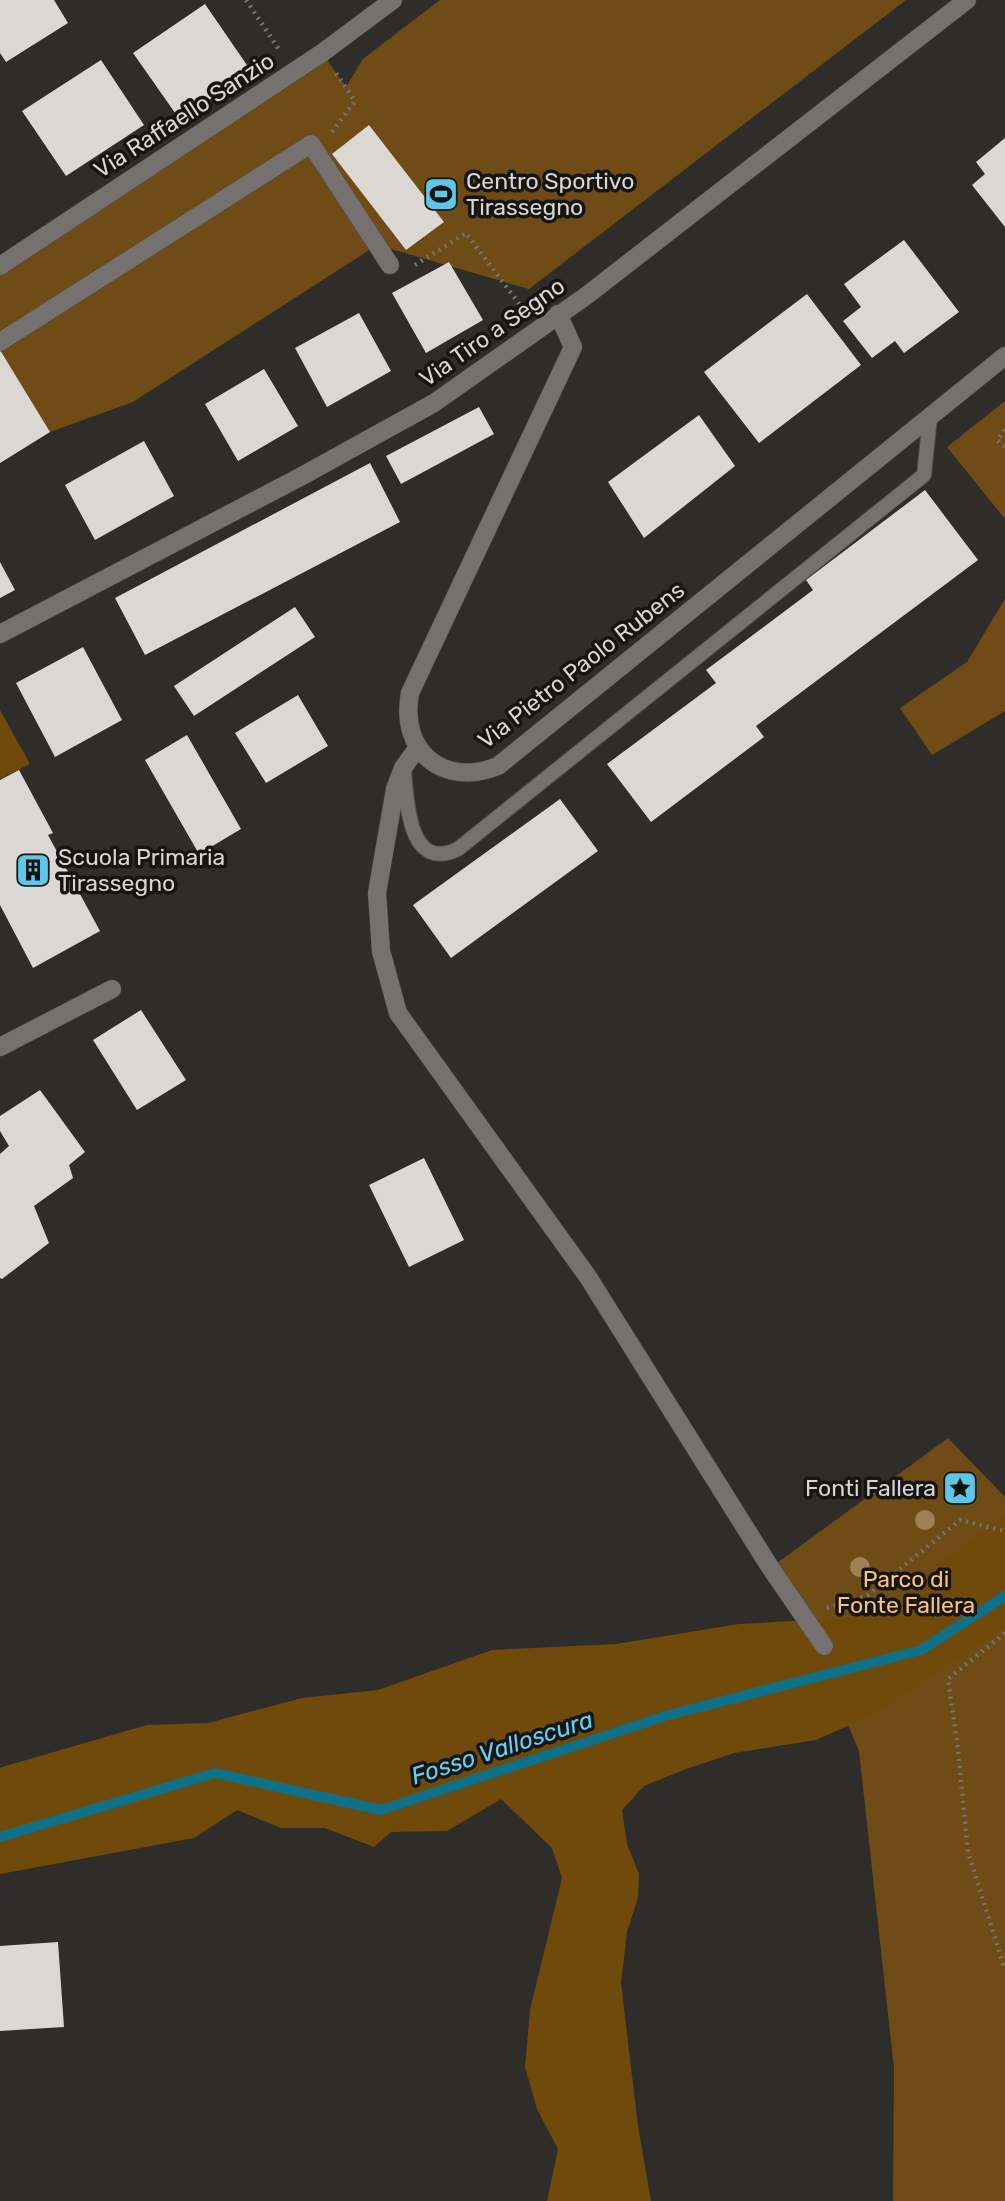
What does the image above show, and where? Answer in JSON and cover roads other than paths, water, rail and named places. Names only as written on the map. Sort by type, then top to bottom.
[{"type":"street","name":"Via Raffaello Sanzio","points":[[0,266],[294,72],[393,0]]},
{"type":"street","name":"Via Tiro a Segno","points":[[0,634],[302,476],[434,403],[586,296],[967,0]]},
{"type":"street","points":[[0,342],[311,144],[390,264]]},
{"type":"street","points":[[558,314],[573,347],[410,694],[407,709],[409,726],[418,747],[403,768],[395,789],[377,893],[382,951],[398,1013],[588,1277],[768,1564],[824,1646]]},
{"type":"street","name":"Via Pietro Paolo Rubens","points":[[418,747],[427,758],[454,772],[484,772],[498,766],[1005,356]]},
{"type":"street","points":[[0,1047],[112,989]]},
{"type":"lane","points":[[403,768],[412,827],[420,844],[441,855],[458,849],[924,475],[930,417]]},
{"type":"waterway","name":"Fosso Valloscura","points":[[0,1837],[215,1773],[381,1810],[665,1716],[921,1650],[1005,1596]]},
{"type":"place","name":"Centro Sportivo Tirassegno","points":[[441,194]]},
{"type":"place","name":"Scuola Primaria Tirassegno","points":[[33,870]]},
{"type":"place","name":"Fonti Fallera","points":[[960,1488]]},
{"type":"park label","name":"Parco di Fonte Fallera","points":[[906,1592]]}]
